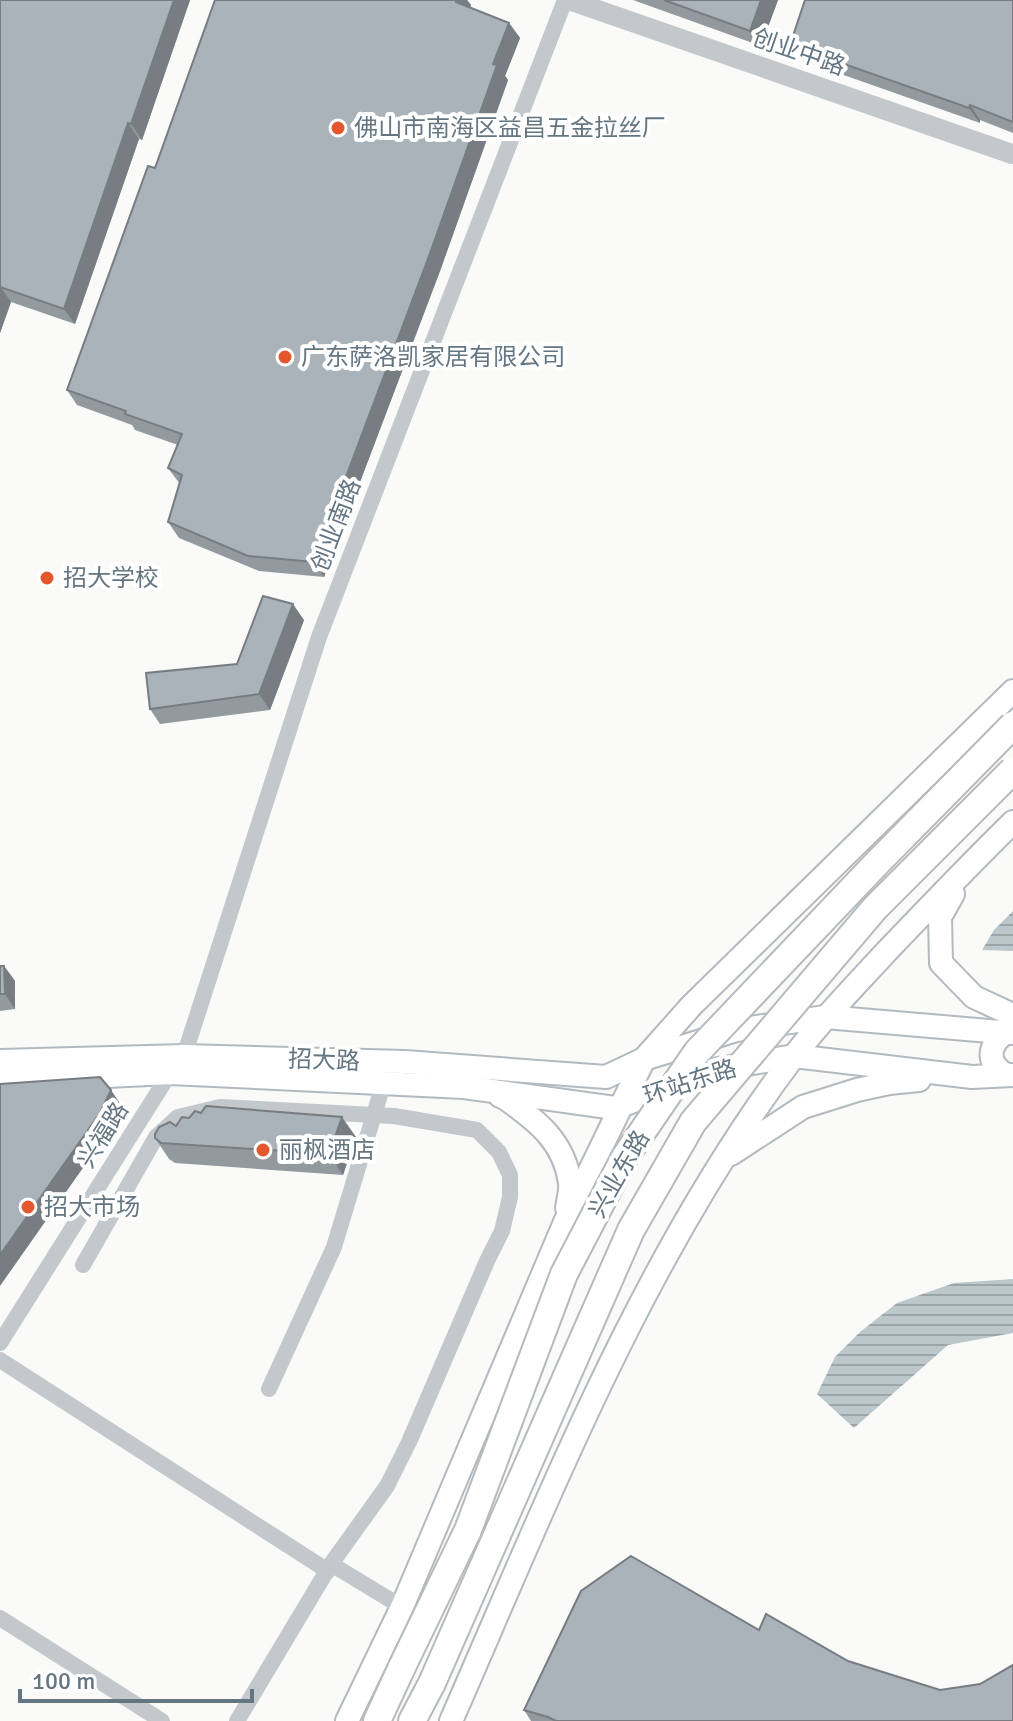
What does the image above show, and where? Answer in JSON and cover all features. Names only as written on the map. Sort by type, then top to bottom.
[{"type":"main road","points":[[347,1721],[402,1607],[565,1222],[644,1059],[703,994],[1013,691]]},
{"type":"main road","name":"兴业东路","points":[[377,1721],[468,1530],[564,1274],[625,1157],[697,1052],[1013,725]]},
{"type":"main road","points":[[412,1721],[432,1683],[631,1230],[693,1122],[875,908],[1013,770]]},
{"type":"main road","points":[[451,1721],[589,1404],[649,1286],[720,1162],[825,1017],[1013,822]]},
{"type":"main road","points":[[971,863],[940,917],[941,963],[974,997],[1012,1027],[995,1040],[992,1054],[992,1062],[997,1069],[1009,1075]]},
{"type":"main road","name":"环站东路","points":[[644,1059],[736,1030],[825,1017],[1012,1027]]},
{"type":"main road","name":"环站东路","points":[[464,1087],[615,1108],[718,1069],[794,1056],[972,1077],[1009,1075]]},
{"type":"main road","name":"招大路","points":[[0,1061],[606,1077],[644,1059]]},
{"type":"main road","name":"招大路","points":[[0,1081],[177,1064]]},
{"type":"main road","name":"招大路","points":[[386,1073],[464,1087]]},
{"type":"main road","points":[[720,1162],[803,1107],[889,1083],[972,1077]]},
{"type":"main road","points":[[464,1087],[505,1098],[538,1122],[561,1152],[570,1185],[565,1222]]},
{"type":"street","name":"创业中路","points":[[567,0],[1012,154]]},
{"type":"street","name":"创业南路","points":[[177,1064],[319,637],[567,0]]},
{"type":"street","name":"兴福路","points":[[0,1343],[177,1064]]},
{"type":"street","points":[[269,1389],[334,1247],[386,1073]]},
{"type":"street","points":[[83,1265],[156,1137],[178,1117],[220,1107],[394,1116],[477,1130],[499,1152],[510,1175],[510,1197],[502,1231],[409,1442],[387,1486],[329,1568],[237,1721]]},
{"type":"street","points":[[0,1360],[329,1568],[402,1607]]},
{"type":"street","points":[[0,1618],[162,1721]]},
{"type":"shaded area","points":[[1013,911],[1013,951],[982,950],[994,930]]},
{"type":"shaded area","points":[[1013,1279],[1013,1333],[948,1345],[854,1428],[817,1394],[835,1357],[860,1332],[897,1303],[954,1283]]},
{"type":"building","points":[[0,0],[174,0],[64,309],[0,287]]},
{"type":"building","points":[[215,0],[456,0],[509,23],[429,256],[314,562],[248,556],[168,522],[182,475],[168,468],[182,434],[67,390],[148,166],[155,168]]},
{"type":"building","points":[[664,0],[761,0],[750,31]]},
{"type":"building","points":[[805,0],[1013,0],[1013,122],[790,45]]},
{"type":"building","points":[[263,596],[293,604],[259,694],[150,709],[146,673],[237,664]]},
{"type":"building","points":[[0,966],[4,966],[5,994],[0,994]]},
{"type":"building","name":"招大市场","points":[[100,1077],[111,1090],[100,1113],[0,1255],[0,1084]]},
{"type":"building","points":[[206,1106],[342,1117],[329,1154],[161,1143],[155,1138],[159,1127],[170,1122],[176,1126],[182,1117],[189,1118],[195,1111],[201,1113]]},
{"type":"building","points":[[631,1556],[759,1630],[766,1614],[848,1661],[940,1690],[980,1684],[1013,1665],[1013,1721],[556,1721],[524,1710],[581,1591]]},
{"type":"place","name":"佛山市南海区益昌五金拉丝厂","points":[[338,128]]},
{"type":"place","name":"广东萨洛凯家居有限公司","points":[[285,357]]},
{"type":"place","name":"招大学校","points":[[47,578]]},
{"type":"place","name":"丽枫酒店","points":[[263,1150]]},
{"type":"place","name":"招大市场","points":[[28,1207]]}]
